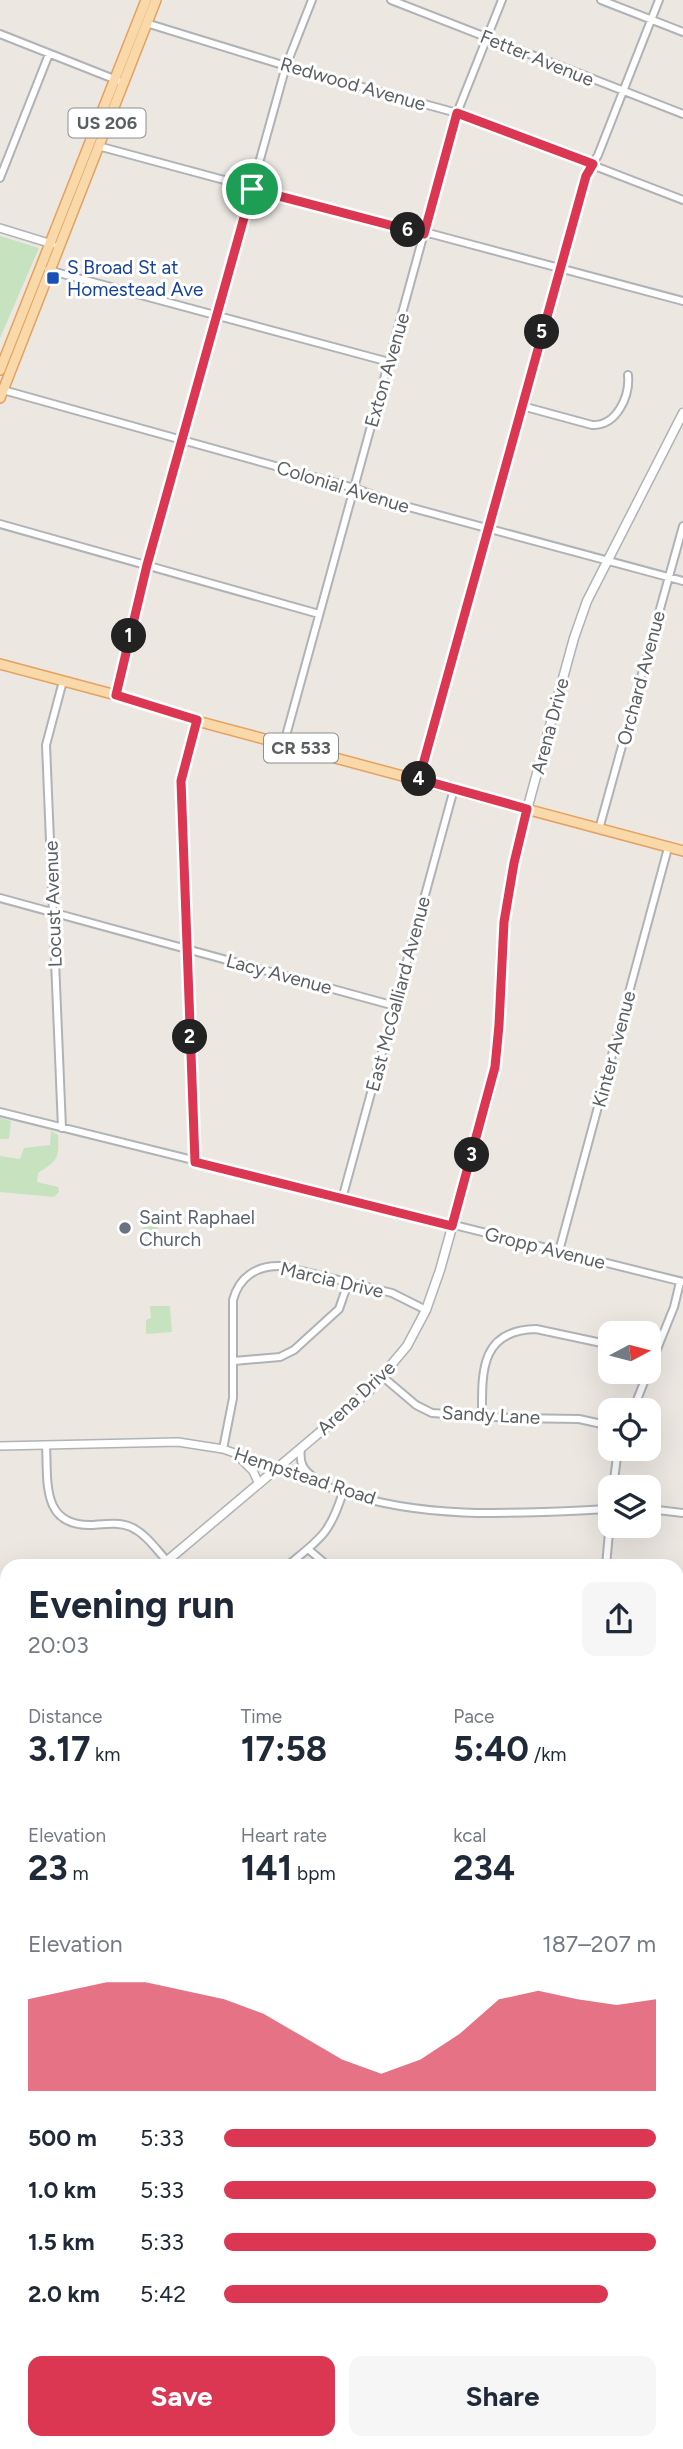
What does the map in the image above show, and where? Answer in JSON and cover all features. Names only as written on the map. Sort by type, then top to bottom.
[{"type":"main road","name":"US 206","points":[[2,394],[27,315],[142,22],[146,0]]},
{"type":"main road","name":"US 206","points":[[142,22],[156,0]]},
{"type":"main road","name":"US 206","points":[[0,370],[27,315]]},
{"type":"main road","name":"Arena Drive","points":[[170,1559],[383,1377],[407,1346],[426,1310],[440,1270],[495,1067],[504,922],[514,863],[580,622],[683,412]]},
{"type":"main road","name":"CR 533","points":[[0,664],[683,851]]},
{"type":"street","points":[[116,695],[147,565],[286,66],[312,0]]},
{"type":"street","name":"Fetter Avenue","points":[[391,0],[683,114]]},
{"type":"street","name":"Exton Avenue","points":[[284,743],[457,113],[502,0]]},
{"type":"street","points":[[601,0],[683,32]]},
{"type":"street","points":[[419,779],[586,176],[624,92],[659,0]]},
{"type":"street","name":"Redwood Avenue","points":[[142,22],[286,66],[457,113],[683,200]]},
{"type":"street","points":[[0,34],[119,81]]},
{"type":"street","points":[[0,178],[49,54]]},
{"type":"street","points":[[94,145],[683,301]]},
{"type":"street","points":[[0,228],[55,245]]},
{"type":"street","points":[[45,269],[389,362]]},
{"type":"street","points":[[522,407],[601,425],[615,415],[627,393],[628,375]]},
{"type":"street","name":"Colonial Avenue","points":[[2,394],[183,440],[354,488],[394,503],[683,581]]},
{"type":"street","points":[[0,524],[319,614]]},
{"type":"street","name":"Orchard Avenue","points":[[600,830],[683,526]]},
{"type":"street","name":"Locust Avenue","points":[[62,1128],[46,745],[63,681]]},
{"type":"street","points":[[195,1162],[181,781],[197,720]]},
{"type":"street","name":"East McGalliard Avenue","points":[[342,1199],[454,789]]},
{"type":"street","name":"Kinter Avenue","points":[[559,1251],[668,848]]},
{"type":"street","name":"Lacy Avenue","points":[[0,898],[395,1006]]},
{"type":"street","name":"Gropp Avenue","points":[[0,1112],[682,1282]]},
{"type":"street","name":"Marcia Drive","points":[[223,1448],[233,1398],[233,1300],[238,1286],[249,1274],[264,1267],[281,1266],[392,1293],[426,1310]]},
{"type":"street","points":[[662,1333],[682,1282]]},
{"type":"street","points":[[234,1361],[280,1357],[294,1350],[339,1309],[348,1283]]},
{"type":"street","points":[[482,1416],[482,1375],[485,1362],[495,1345],[509,1335],[536,1329],[598,1342]]},
{"type":"street","name":"Sandy Lane","points":[[383,1377],[424,1409],[440,1415],[579,1419],[598,1423]]},
{"type":"street","name":"Hempstead Road","points":[[0,1446],[178,1441],[223,1448],[344,1492],[403,1505],[465,1513],[598,1510]]},
{"type":"street","points":[[46,1445],[48,1494],[54,1510],[60,1516],[81,1525],[118,1524],[133,1528],[148,1539],[161,1559]]},
{"type":"street","points":[[301,1448],[300,1459],[304,1469],[324,1484]]},
{"type":"street","points":[[234,1452],[253,1471],[259,1484]]},
{"type":"street","points":[[296,1559],[331,1526],[344,1492]]},
{"type":"street","points":[[661,1510],[683,1513]]},
{"type":"street","points":[[607,1559],[608,1538]]},
{"type":"street","points":[[308,1549],[320,1559]]},
{"type":"green space","points":[[0,236],[39,248],[0,338]]},
{"type":"green space","points":[[0,1118],[11,1121],[9,1139],[0,1139]]},
{"type":"green space","points":[[51,1131],[58,1135],[56,1158],[38,1173],[37,1182],[58,1187],[59,1192],[54,1197],[0,1192],[0,1156],[20,1159],[24,1148],[50,1145]]},
{"type":"green space","points":[[141,1217],[157,1217],[158,1230],[143,1230]]},
{"type":"green space","points":[[150,1306],[170,1306],[172,1332],[146,1334],[146,1320],[151,1318]]},
{"type":"place","name":"S Broad St at Homestead Ave","points":[[53,278]]},
{"type":"place","name":"Saint Raphael Church","points":[[125,1228]]},
{"type":"route","points":[[457,113],[593,164],[586,176],[419,779],[527,809],[504,922],[495,1067],[452,1226],[195,1162],[181,781],[197,720],[116,695],[147,565],[252,189],[424,234],[457,113]]}]
